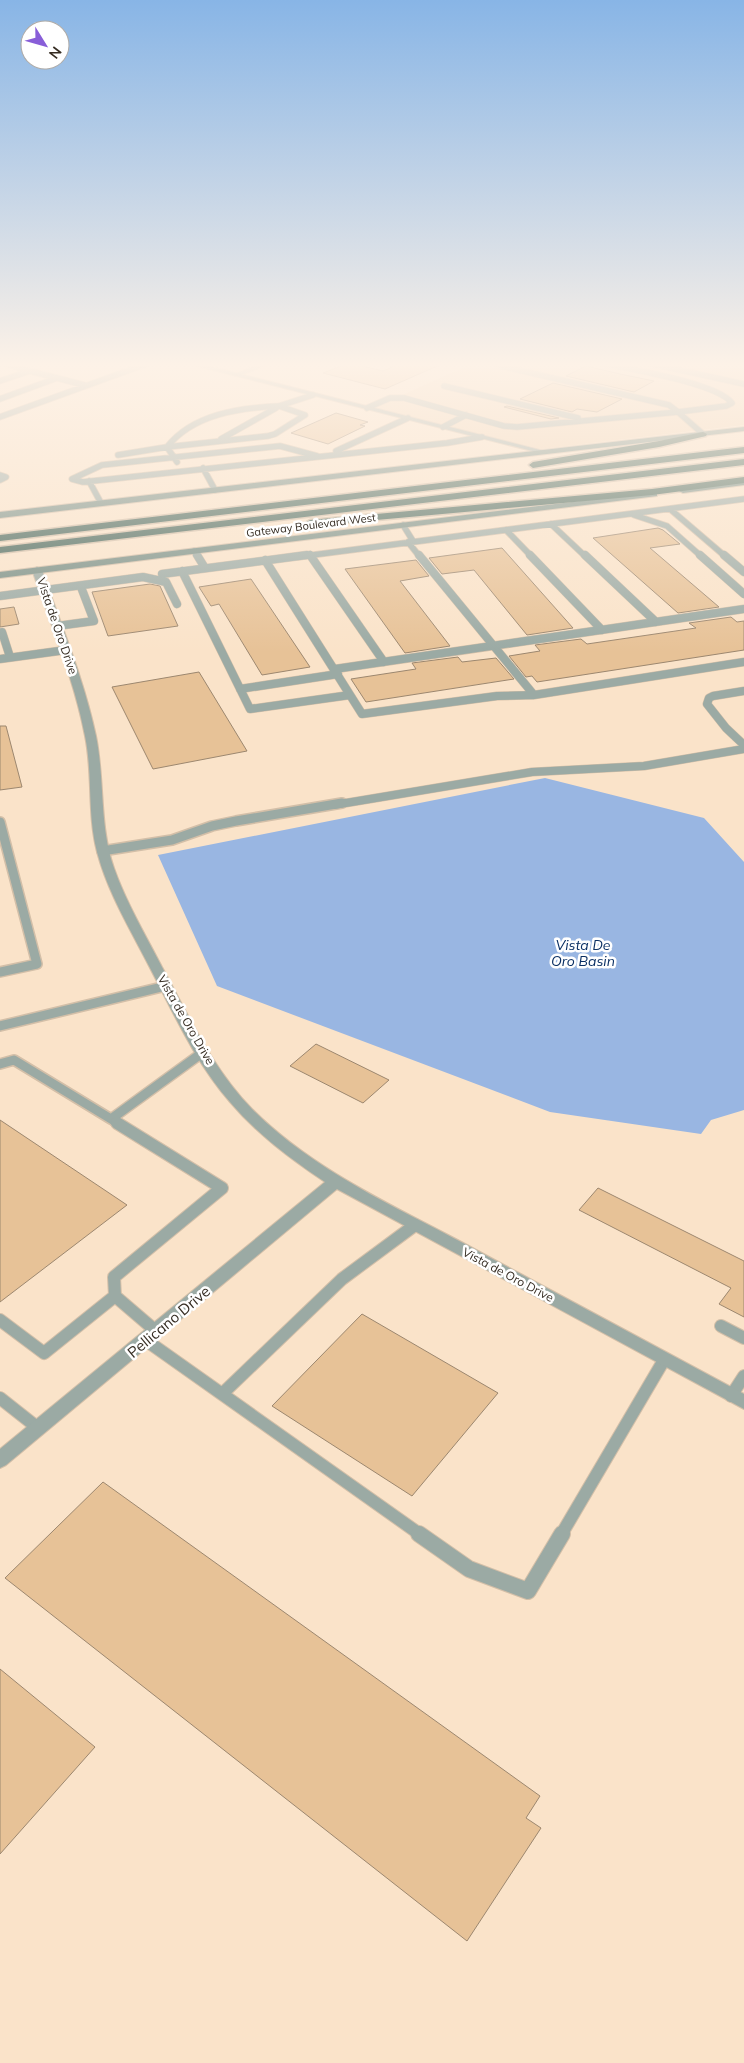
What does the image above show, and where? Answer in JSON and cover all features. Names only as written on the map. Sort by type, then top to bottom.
[{"type":"highway","points":[[33,534],[151,513],[565,459]]},
{"type":"highway","points":[[0,538],[666,459]]},
{"type":"highway","points":[[0,550],[744,462]]},
{"type":"highway","points":[[0,558],[185,536],[744,482]]},
{"type":"main road","points":[[0,515],[481,459]]},
{"type":"main road","name":"Gateway Boulevard West","points":[[0,575],[744,482]]},
{"type":"street","name":"Vista de Oro Drive","points":[[38,570],[79,689],[94,762],[96,815],[102,850],[116,887],[166,986],[202,1053],[234,1098],[262,1127],[296,1155],[336,1182],[738,1399]]},
{"type":"street","name":"Pellicano Drive","points":[[0,1460],[336,1182]]},
{"type":"lane","points":[[153,459],[102,465],[72,479],[89,481],[286,459]]},
{"type":"lane","points":[[175,459],[184,470]]},
{"type":"lane","points":[[203,468],[215,490]]},
{"type":"lane","points":[[0,475],[6,477],[0,480]]},
{"type":"lane","points":[[89,481],[101,504]]},
{"type":"lane","points":[[162,574],[744,499]]},
{"type":"lane","points":[[670,509],[744,571]]},
{"type":"lane","points":[[631,514],[667,526],[744,594]]},
{"type":"lane","points":[[551,524],[656,622]]},
{"type":"lane","points":[[403,525],[411,542],[534,696]]},
{"type":"lane","points":[[506,530],[602,630]]},
{"type":"lane","points":[[194,551],[205,568]]},
{"type":"lane","points":[[310,555],[384,662]]},
{"type":"lane","points":[[265,560],[362,714],[496,696],[534,696],[744,662]]},
{"type":"lane","points":[[182,571],[250,709],[350,694]]},
{"type":"lane","points":[[0,596],[81,587],[143,577],[166,582],[177,604]]},
{"type":"lane","points":[[57,626],[94,621],[81,587]]},
{"type":"lane","points":[[240,689],[384,662],[744,609]]},
{"type":"lane","points":[[2,632],[10,657]]},
{"type":"lane","points":[[0,659],[66,650]]},
{"type":"lane","points":[[744,691],[713,696],[709,698],[707,704],[726,728],[744,745]]},
{"type":"lane","points":[[102,850],[172,840],[212,826],[236,821],[557,768],[609,768],[654,764],[744,749]]},
{"type":"lane","points":[[0,822],[36,964],[0,972]]},
{"type":"lane","points":[[0,1026],[166,986]]},
{"type":"lane","points":[[111,1119],[202,1053]]},
{"type":"lane","points":[[0,1064],[14,1060],[222,1188],[114,1276],[115,1296],[152,1336],[222,1394],[469,1569],[528,1591],[664,1360]]},
{"type":"lane","points":[[222,1394],[342,1279],[415,1225]]},
{"type":"lane","points":[[0,1320],[44,1354],[115,1296]]},
{"type":"lane","points":[[721,1326],[744,1338]]},
{"type":"lane","points":[[738,1399],[744,1376]]},
{"type":"lane","points":[[0,1398],[38,1428]]},
{"type":"water","name":"Vista De Oro Basin","points":[[545,778],[704,818],[744,862],[744,1110],[711,1120],[701,1134],[550,1112],[217,986],[158,855]]},
{"type":"building","points":[[658,528],[680,544],[650,548],[719,607],[678,613],[593,538]]},
{"type":"building","points":[[502,548],[573,628],[527,635],[474,570],[442,574],[429,558]]},
{"type":"building","points":[[416,560],[429,576],[400,581],[450,646],[405,653],[345,569]]},
{"type":"building","points":[[251,579],[310,667],[262,675],[219,604],[211,606],[199,587]]},
{"type":"building","points":[[150,584],[160,586],[178,626],[108,636],[92,592]]},
{"type":"building","points":[[14,607],[19,624],[0,627],[0,609]]},
{"type":"building","points":[[731,617],[737,622],[744,621],[744,650],[537,682],[532,676],[526,677],[509,656],[540,651],[535,645],[581,639],[587,644],[696,628],[689,623]]},
{"type":"building","points":[[458,657],[462,662],[496,658],[514,679],[366,702],[351,679],[416,669],[412,663]]},
{"type":"building","points":[[199,672],[247,751],[153,769],[112,687]]},
{"type":"building","points":[[0,726],[6,726],[22,787],[0,790]]},
{"type":"building","points":[[316,1044],[389,1080],[363,1103],[290,1066]]},
{"type":"building","points":[[0,1120],[127,1205],[0,1302]]},
{"type":"building","points":[[598,1188],[744,1261],[744,1317],[719,1304],[731,1288],[579,1210]]},
{"type":"building","points":[[362,1314],[498,1393],[412,1496],[272,1406]]},
{"type":"building","points":[[103,1482],[540,1796],[526,1818],[541,1828],[467,1941],[5,1578]]},
{"type":"building","points":[[0,1669],[95,1747],[0,1854]]}]
